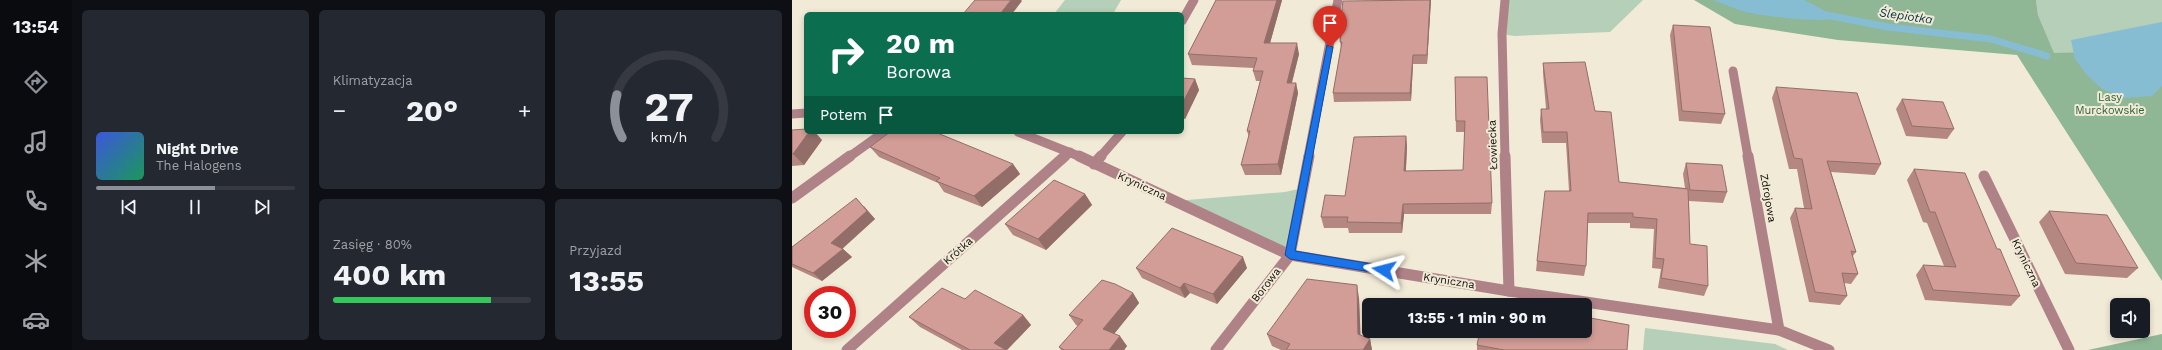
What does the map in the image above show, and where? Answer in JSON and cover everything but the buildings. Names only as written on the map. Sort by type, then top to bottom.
[{"type":"street","points":[[1184,18],[1194,0]]},
{"type":"street","name":"Borowa","points":[[1216,350],[1290,255],[1338,0]]},
{"type":"street","name":"Łowiecka","points":[[1505,0],[1502,34],[1509,290]]},
{"type":"street","name":"Zdrojowa","points":[[1733,71],[1779,330]]},
{"type":"street","points":[[792,114],[804,113]]},
{"type":"street","points":[[792,198],[881,134]]},
{"type":"street","name":"Kryniczna","points":[[1023,134],[1070,152],[1290,255],[1509,290],[1779,330],[1829,350]]},
{"type":"street","points":[[1094,164],[1120,134]]},
{"type":"street","name":"Krótka","points":[[847,350],[1070,152]]},
{"type":"street","name":"Kryniczna","points":[[1984,176],[2069,350]]},
{"type":"green space","points":[[1065,0],[1121,0],[1114,12],[1056,12]]},
{"type":"green space","points":[[1505,0],[1643,0],[1610,32],[1514,36],[1502,34]]},
{"type":"green space","name":"Lasy Murckowskie","points":[[1694,0],[2036,0],[2038,15],[2054,53],[2135,51],[2162,52],[2162,281],[2017,55],[1838,40],[1735,24]]},
{"type":"green space","name":"Lasy Murckowskie","points":[[2036,0],[2162,0],[2162,212],[2054,54],[2038,15]]},
{"type":"green space","points":[[1303,188],[1290,255],[1175,201],[1285,192]]},
{"type":"green space","points":[[1645,328],[1775,344],[1788,350],[1643,350]]},
{"type":"green space","points":[[2162,334],[2162,350],[2088,350],[2144,338],[2150,338],[2150,337]]},
{"type":"water","points":[[1713,0],[1804,0],[1837,17],[1831,19],[1805,20],[1773,17],[1739,10]]},
{"type":"water","points":[[2162,22],[2162,86],[2152,96],[2125,98],[2102,89],[2087,75],[2075,59],[2071,40]]},
{"type":"waterway","name":"Ślepiotka","points":[[1826,15],[1888,27],[1991,39],[2047,56]]},
{"type":"route","points":[[1330,47],[1290,255],[1384,270]]}]
